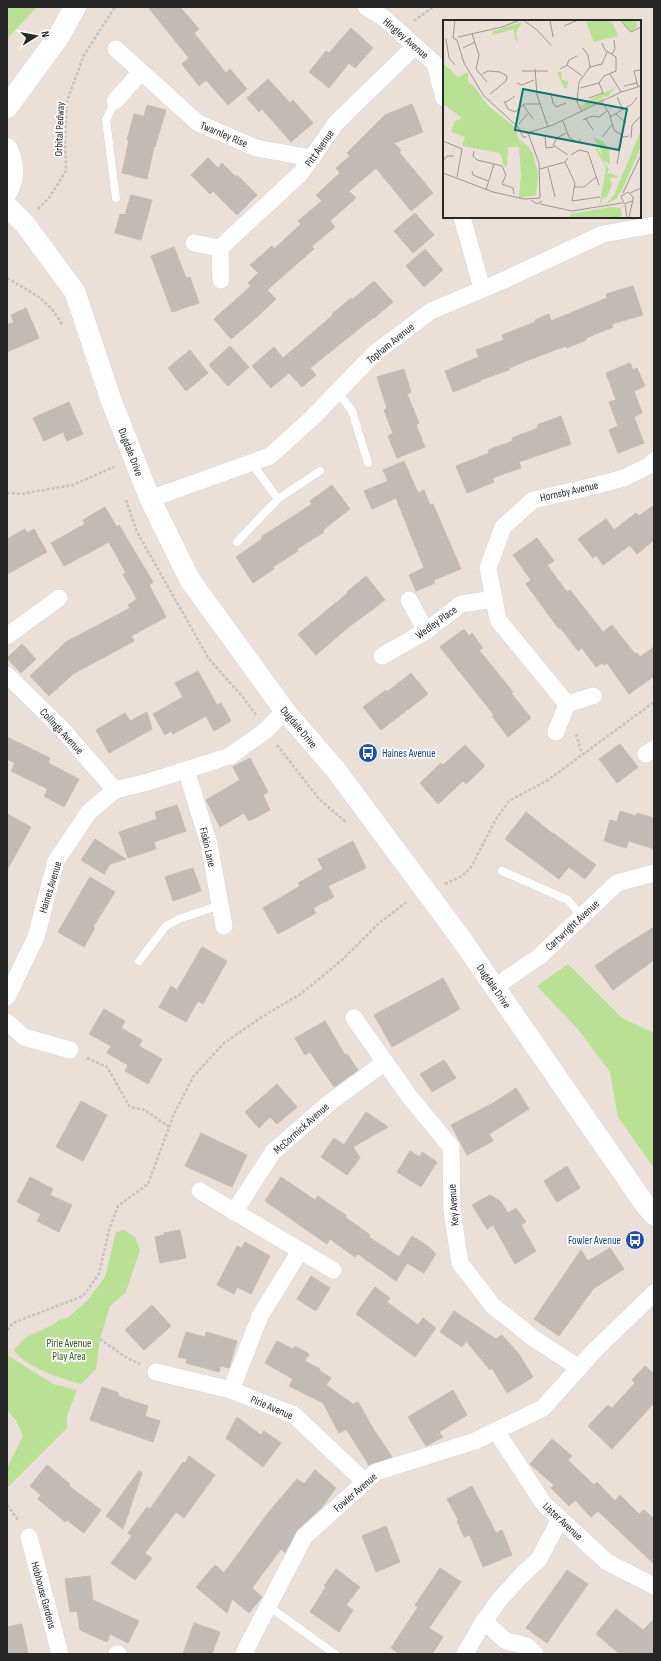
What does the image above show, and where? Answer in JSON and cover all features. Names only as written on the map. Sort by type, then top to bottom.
[{"type":"main road","points":[[7,107],[59,36],[75,7]]},
{"type":"main road","points":[[7,149],[12,163],[12,176],[7,191]]},
{"type":"street","name":"Hingley Avenue","points":[[366,7],[384,18],[435,64],[443,94]]},
{"type":"street","name":"Pitt Avenue","points":[[220,248],[301,173],[336,123],[415,46]]},
{"type":"street","name":"Twarnley Rise","points":[[116,49],[198,123],[256,148],[312,158]]},
{"type":"street","points":[[115,101],[141,72]]},
{"type":"street","name":"Dugdale Drive","points":[[7,206],[25,224],[75,292],[110,400],[150,499],[190,580],[285,711],[436,888],[495,988],[644,1203],[654,1215]]},
{"type":"street","points":[[462,218],[482,289]]},
{"type":"street","name":"Topham Avenue","points":[[150,499],[270,456],[312,418],[375,353],[430,311],[603,234],[654,225]]},
{"type":"street","points":[[194,243],[220,248],[221,280]]},
{"type":"street","name":"Hornsby Avenue","points":[[567,704],[498,620],[488,568],[502,527],[533,500],[624,478],[650,465],[654,461]]},
{"type":"street","points":[[7,636],[59,598]]},
{"type":"street","name":"Wedley Place","points":[[382,656],[426,631],[461,604],[494,598]]},
{"type":"street","points":[[409,600],[426,631]]},
{"type":"street","name":"Collings Avenue","points":[[7,675],[61,728],[115,790]]},
{"type":"street","points":[[556,732],[567,704],[593,696]]},
{"type":"street","name":"Haines Avenue","points":[[7,998],[36,937],[56,861],[89,812],[115,790],[148,782],[230,756],[265,731],[285,711]]},
{"type":"street","name":"Fiskin Lane","points":[[186,770],[209,844],[224,926]]},
{"type":"street","name":"Cartwright Avenue","points":[[495,988],[540,956],[581,916],[617,884],[654,873]]},
{"type":"street","name":"Key Avenue","points":[[354,1018],[409,1096],[451,1147],[452,1211],[460,1264],[493,1306],[532,1337],[579,1368]]},
{"type":"street","points":[[7,1022],[24,1037],[70,1050]]},
{"type":"street","name":"McCormick Avenue","points":[[234,1212],[273,1152],[328,1104],[385,1062]]},
{"type":"street","points":[[200,1192],[333,1270]]},
{"type":"street","points":[[231,1390],[260,1316],[300,1250]]},
{"type":"street","name":"Fowler Avenue","points":[[244,1654],[304,1537],[376,1472],[475,1441],[543,1408],[594,1351],[654,1293]]},
{"type":"street","name":"Pirie Avenue","points":[[156,1372],[231,1390],[294,1415],[365,1482]]},
{"type":"street","name":"Lister Avenue","points":[[496,1431],[544,1504],[607,1562],[654,1586]]},
{"type":"street","points":[[465,1654],[484,1621],[499,1600],[521,1576],[540,1559],[560,1519]]},
{"type":"street","name":"Hobhouse Gardens","points":[[29,1537],[60,1654]]},
{"type":"street","points":[[484,1621],[506,1641],[527,1646],[536,1654]]},
{"type":"lane","points":[[115,101],[106,120],[116,198]]},
{"type":"lane","points":[[337,391],[352,412],[368,463]]},
{"type":"lane","points":[[251,462],[278,499]]},
{"type":"lane","points":[[237,542],[278,499],[320,471]]},
{"type":"lane","points":[[502,871],[568,900],[581,916]]},
{"type":"lane","points":[[139,961],[166,926],[179,919],[220,905]]},
{"type":"lane","points":[[268,1606],[335,1654]]},
{"type":"path","name":"Orbital Pedway","points":[[25,224],[49,198],[66,171],[66,101],[84,55],[115,7]]},
{"type":"path","points":[[7,493],[21,494],[74,485],[114,467]]},
{"type":"path","points":[[7,1330],[13,1323],[83,1296],[99,1274],[109,1230],[118,1206],[148,1184],[174,1114],[193,1078],[224,1044],[262,1017],[302,993],[342,960],[378,924],[411,898],[460,877],[470,869],[496,819],[509,801],[548,780],[654,702]]},
{"type":"path","points":[[273,742],[319,799],[348,823]]},
{"type":"path","points":[[70,1050],[107,1068],[130,1107],[146,1110],[169,1127]]},
{"type":"path","points":[[100,1339],[127,1358],[156,1372]]},
{"type":"green space","points":[[7,7],[37,7],[7,39]]},
{"type":"green space","points":[[568,964],[622,1018],[654,1033],[654,1168],[618,1117],[610,1072],[577,1028],[537,986]]},
{"type":"green space","name":"Pirie Avenue Play Area","points":[[124,1230],[135,1237],[140,1250],[126,1292],[110,1306],[100,1339],[96,1369],[81,1384],[44,1372],[19,1356],[14,1350],[26,1337],[52,1325],[59,1320],[67,1318],[87,1301],[105,1277],[116,1232]]},
{"type":"green space","points":[[7,1355],[53,1384],[77,1390],[67,1416],[67,1428],[7,1488],[7,1468],[23,1436],[16,1420],[7,1410]]},
{"type":"building","points":[[148,7],[180,7],[199,29],[194,33],[226,73],[230,69],[247,89],[228,105],[206,80],[199,86],[182,64],[189,58]]},
{"type":"building","points":[[351,28],[373,48],[355,68],[349,63],[329,88],[309,72],[326,51],[329,53]]},
{"type":"building","points":[[268,79],[290,103],[293,100],[313,123],[291,142],[262,109],[259,112],[247,98]]},
{"type":"building","points":[[412,104],[423,132],[394,143],[401,150],[399,152],[433,193],[411,211],[376,168],[349,191],[356,198],[330,221],[335,227],[312,246],[314,249],[267,290],[276,299],[231,339],[214,319],[251,286],[248,283],[258,273],[250,265],[272,246],[274,249],[301,224],[298,221],[322,201],[316,195],[340,173],[336,168],[350,156],[347,153],[385,115]]},
{"type":"building","points":[[147,105],[166,110],[154,147],[147,179],[122,173],[129,140],[127,140],[134,114],[144,116]]},
{"type":"building","points":[[208,158],[218,168],[222,163],[236,177],[237,175],[257,195],[237,215],[213,191],[210,194],[191,175]]},
{"type":"building","points":[[131,195],[152,200],[141,240],[115,233],[120,214],[125,215]]},
{"type":"building","points":[[415,213],[434,235],[413,253],[394,231]]},
{"type":"building","points":[[174,247],[186,278],[190,277],[199,303],[172,312],[151,256]]},
{"type":"building","points":[[425,249],[443,270],[424,287],[406,266]]},
{"type":"building","points":[[374,281],[393,302],[310,368],[316,375],[302,387],[289,373],[271,388],[252,366],[274,347],[283,358],[333,315],[332,314],[351,298],[352,300]]},
{"type":"building","points":[[633,286],[643,315],[612,324],[613,327],[586,338],[586,340],[567,348],[566,346],[531,359],[509,368],[509,370],[480,380],[481,381],[453,392],[445,371],[479,357],[476,350],[504,340],[502,335],[535,322],[535,320],[549,314],[551,321],[607,298],[606,294]]},
{"type":"building","points":[[26,308],[39,338],[7,352],[7,325],[14,322],[11,315]]},
{"type":"building","points":[[230,346],[249,367],[228,386],[209,365]]},
{"type":"building","points":[[190,350],[208,373],[186,391],[168,368]]},
{"type":"building","points":[[630,363],[633,370],[637,368],[645,386],[634,391],[642,413],[634,417],[644,443],[618,453],[609,430],[618,426],[609,402],[616,400],[606,373]]},
{"type":"building","points":[[404,369],[411,392],[407,394],[419,423],[416,425],[425,447],[397,458],[388,436],[393,433],[384,410],[387,408],[377,377]]},
{"type":"building","points":[[69,402],[83,434],[67,441],[63,432],[44,441],[33,418]]},
{"type":"building","points":[[561,416],[571,444],[519,462],[521,468],[492,478],[494,482],[467,493],[456,466],[489,453],[488,450],[513,441],[512,438],[538,428],[537,425]]},
{"type":"building","points":[[404,461],[418,493],[424,490],[430,505],[433,504],[461,569],[434,580],[435,583],[416,591],[409,575],[424,568],[396,498],[372,509],[364,491],[388,481],[383,470]]},
{"type":"building","points":[[332,485],[350,509],[323,530],[324,532],[297,549],[298,551],[273,567],[274,569],[253,583],[236,557],[262,539],[261,537],[312,504],[310,501]]},
{"type":"building","points":[[654,505],[654,540],[637,554],[630,545],[603,565],[596,555],[593,558],[578,539],[606,519],[614,530],[636,513],[639,516]]},
{"type":"building","points":[[105,507],[117,527],[119,525],[153,582],[149,585],[166,617],[131,636],[134,641],[73,674],[49,696],[30,676],[66,642],[130,608],[128,605],[137,599],[123,574],[126,573],[109,542],[64,566],[51,543],[85,524],[83,520]]},
{"type":"building","points":[[25,529],[27,533],[34,529],[47,552],[7,574],[7,539]]},
{"type":"building","points":[[537,538],[554,561],[547,565],[567,592],[570,590],[603,632],[612,625],[635,654],[637,653],[640,657],[654,647],[654,676],[629,694],[607,663],[604,665],[602,663],[596,667],[582,648],[578,651],[560,627],[559,629],[526,584],[531,580],[513,555]]},
{"type":"building","points":[[366,576],[385,600],[345,630],[316,655],[298,634],[348,593],[347,592]]},
{"type":"building","points":[[464,629],[469,636],[472,633],[483,648],[479,650],[513,692],[511,693],[531,718],[508,737],[492,716],[494,715],[440,647]]},
{"type":"building","points":[[22,644],[36,659],[21,673],[7,658]]},
{"type":"building","points":[[198,671],[217,705],[221,703],[231,721],[214,731],[206,716],[173,734],[171,731],[165,735],[153,714],[183,697],[175,683]]},
{"type":"building","points":[[411,673],[428,694],[381,730],[363,707],[386,690],[387,692]]},
{"type":"building","points":[[147,712],[152,729],[109,753],[96,730],[125,713],[130,721]]},
{"type":"building","points":[[7,737],[50,758],[48,763],[79,779],[64,807],[44,796],[48,789],[11,771],[15,763],[7,759]]},
{"type":"building","points":[[620,744],[638,767],[617,783],[599,759]]},
{"type":"building","points":[[465,745],[485,766],[466,784],[463,781],[438,804],[420,783],[441,763],[443,765]]},
{"type":"building","points":[[250,758],[268,792],[263,795],[270,810],[249,821],[244,813],[220,827],[206,800],[240,780],[233,767]]},
{"type":"building","points":[[177,805],[186,831],[154,842],[156,849],[128,858],[119,832],[157,819],[155,812]]},
{"type":"building","points":[[620,811],[636,816],[637,813],[654,818],[654,849],[629,841],[626,848],[604,841],[610,820],[617,822]]},
{"type":"building","points":[[526,812],[553,834],[596,865],[585,879],[569,867],[559,879],[505,839]]},
{"type":"building","points":[[7,814],[31,827],[7,870]]},
{"type":"building","points":[[95,839],[126,859],[110,864],[104,874],[81,860]]},
{"type":"building","points":[[353,841],[366,868],[328,886],[334,897],[313,908],[316,913],[278,934],[263,908],[300,886],[298,883],[323,869],[318,859]]},
{"type":"building","points":[[193,868],[201,891],[173,901],[165,877]]},
{"type":"building","points":[[90,877],[115,892],[93,927],[95,928],[84,947],[58,932]]},
{"type":"building","points":[[654,927],[654,960],[613,990],[595,966]]},
{"type":"building","points":[[202,947],[227,961],[203,1004],[198,1001],[186,1022],[159,1007],[171,986],[177,990]]},
{"type":"building","points":[[443,978],[460,1009],[392,1047],[374,1015]]},
{"type":"building","points":[[104,1009],[125,1021],[121,1028],[142,1040],[139,1046],[162,1059],[148,1084],[125,1071],[128,1065],[107,1053],[111,1046],[89,1034]]},
{"type":"building","points":[[325,1021],[345,1055],[347,1054],[358,1070],[334,1087],[310,1052],[305,1055],[295,1038]]},
{"type":"building","points":[[444,1060],[456,1078],[432,1092],[420,1074]]},
{"type":"building","points":[[277,1084],[297,1107],[277,1124],[270,1117],[259,1128],[245,1112]]},
{"type":"building","points":[[516,1088],[529,1109],[489,1134],[493,1141],[467,1155],[451,1125],[495,1102]]},
{"type":"building","points":[[81,1101],[107,1115],[83,1161],[56,1147]]},
{"type":"building","points":[[366,1112],[388,1127],[353,1147],[360,1158],[347,1175],[321,1157],[334,1138],[344,1145]]},
{"type":"building","points":[[201,1133],[247,1155],[232,1187],[185,1166]]},
{"type":"building","points":[[410,1151],[420,1157],[422,1152],[437,1162],[421,1187],[397,1172]]},
{"type":"building","points":[[567,1166],[580,1188],[557,1202],[544,1181]]},
{"type":"building","points":[[30,1177],[53,1189],[50,1195],[72,1205],[59,1232],[37,1221],[41,1214],[17,1202]]},
{"type":"building","points":[[281,1177],[315,1200],[318,1196],[346,1215],[345,1217],[370,1235],[369,1237],[399,1257],[412,1236],[429,1247],[436,1254],[424,1273],[407,1263],[396,1281],[358,1254],[355,1257],[330,1239],[327,1244],[265,1201]]},
{"type":"building","points":[[490,1195],[501,1202],[508,1213],[516,1208],[526,1222],[521,1225],[536,1251],[515,1264],[493,1225],[487,1229],[472,1205]]},
{"type":"building","points":[[180,1230],[186,1258],[160,1263],[155,1237],[164,1235],[164,1233]]},
{"type":"building","points":[[245,1242],[270,1256],[251,1294],[237,1287],[234,1294],[217,1285],[237,1246],[242,1248]]},
{"type":"building","points":[[610,1248],[624,1269],[593,1289],[559,1336],[534,1319],[581,1250],[588,1261]]},
{"type":"building","points":[[311,1276],[330,1288],[316,1311],[297,1299]]},
{"type":"building","points":[[375,1287],[390,1298],[387,1302],[418,1325],[423,1318],[436,1328],[415,1357],[356,1314]]},
{"type":"building","points":[[152,1305],[171,1326],[144,1350],[125,1330]]},
{"type":"building","points":[[454,1311],[496,1339],[502,1335],[519,1354],[533,1377],[507,1393],[492,1368],[490,1370],[466,1341],[462,1347],[440,1332]]},
{"type":"building","points":[[186,1332],[205,1337],[206,1332],[237,1341],[229,1368],[221,1366],[219,1372],[186,1363],[187,1359],[178,1357]]},
{"type":"building","points":[[277,1341],[293,1349],[295,1346],[309,1354],[305,1361],[320,1369],[319,1370],[331,1378],[326,1385],[353,1404],[358,1402],[392,1457],[369,1465],[346,1429],[339,1433],[323,1403],[289,1386],[293,1379],[265,1363]]},
{"type":"building","points":[[645,1366],[654,1374],[654,1403],[612,1449],[588,1426],[608,1405],[612,1408],[635,1383],[632,1380]]},
{"type":"building","points":[[102,1387],[119,1393],[118,1396],[148,1406],[145,1416],[160,1421],[153,1442],[90,1420]]},
{"type":"building","points":[[453,1390],[467,1415],[439,1432],[443,1437],[426,1446],[408,1417]]},
{"type":"building","points":[[237,1417],[261,1435],[264,1431],[281,1443],[263,1467],[226,1438]]},
{"type":"building","points":[[552,1439],[572,1456],[568,1460],[594,1485],[597,1482],[615,1501],[620,1495],[639,1514],[644,1510],[654,1519],[654,1564],[598,1511],[591,1517],[575,1500],[569,1506],[551,1488],[554,1485],[530,1464]]},
{"type":"building","points":[[189,1456],[215,1475],[184,1518],[176,1512],[145,1553],[152,1558],[135,1580],[111,1563],[132,1536],[128,1533],[147,1507],[150,1509],[183,1462],[185,1463]]},
{"type":"building","points":[[47,1465],[70,1484],[69,1486],[101,1510],[84,1533],[67,1520],[65,1522],[38,1499],[41,1495],[30,1486]]},
{"type":"building","points":[[315,1470],[336,1488],[321,1508],[297,1530],[285,1553],[281,1549],[252,1588],[262,1597],[249,1613],[232,1599],[227,1613],[196,1587],[215,1565],[224,1573],[268,1513],[297,1479],[304,1484]]},
{"type":"building","points":[[139,1471],[142,1473],[123,1529],[106,1516]]},
{"type":"building","points":[[472,1486],[496,1533],[502,1530],[512,1555],[483,1567],[470,1535],[464,1537],[457,1521],[459,1521],[447,1499]]},
{"type":"building","points":[[386,1526],[400,1562],[376,1572],[362,1536]]},
{"type":"building","points":[[440,1568],[461,1582],[429,1628],[443,1637],[432,1654],[400,1654],[391,1648],[418,1607],[415,1605]]},
{"type":"building","points":[[336,1569],[360,1587],[346,1605],[353,1610],[339,1632],[310,1612],[326,1587],[324,1586]]},
{"type":"building","points":[[567,1570],[588,1584],[547,1643],[526,1628]]},
{"type":"building","points":[[90,1576],[93,1600],[139,1621],[128,1643],[110,1634],[107,1642],[80,1630],[77,1611],[70,1612],[65,1579]]},
{"type":"building","points":[[616,1609],[643,1630],[654,1619],[654,1654],[620,1654],[596,1634]]},
{"type":"building","points":[[194,1623],[220,1632],[212,1654],[183,1654]]},
{"type":"building","points":[[22,1624],[28,1654],[7,1654],[7,1627]]},
{"type":"place","name":"Haines Avenue","points":[[368,753]]},
{"type":"place","name":"Fowler Avenue","points":[[635,1240]]}]
